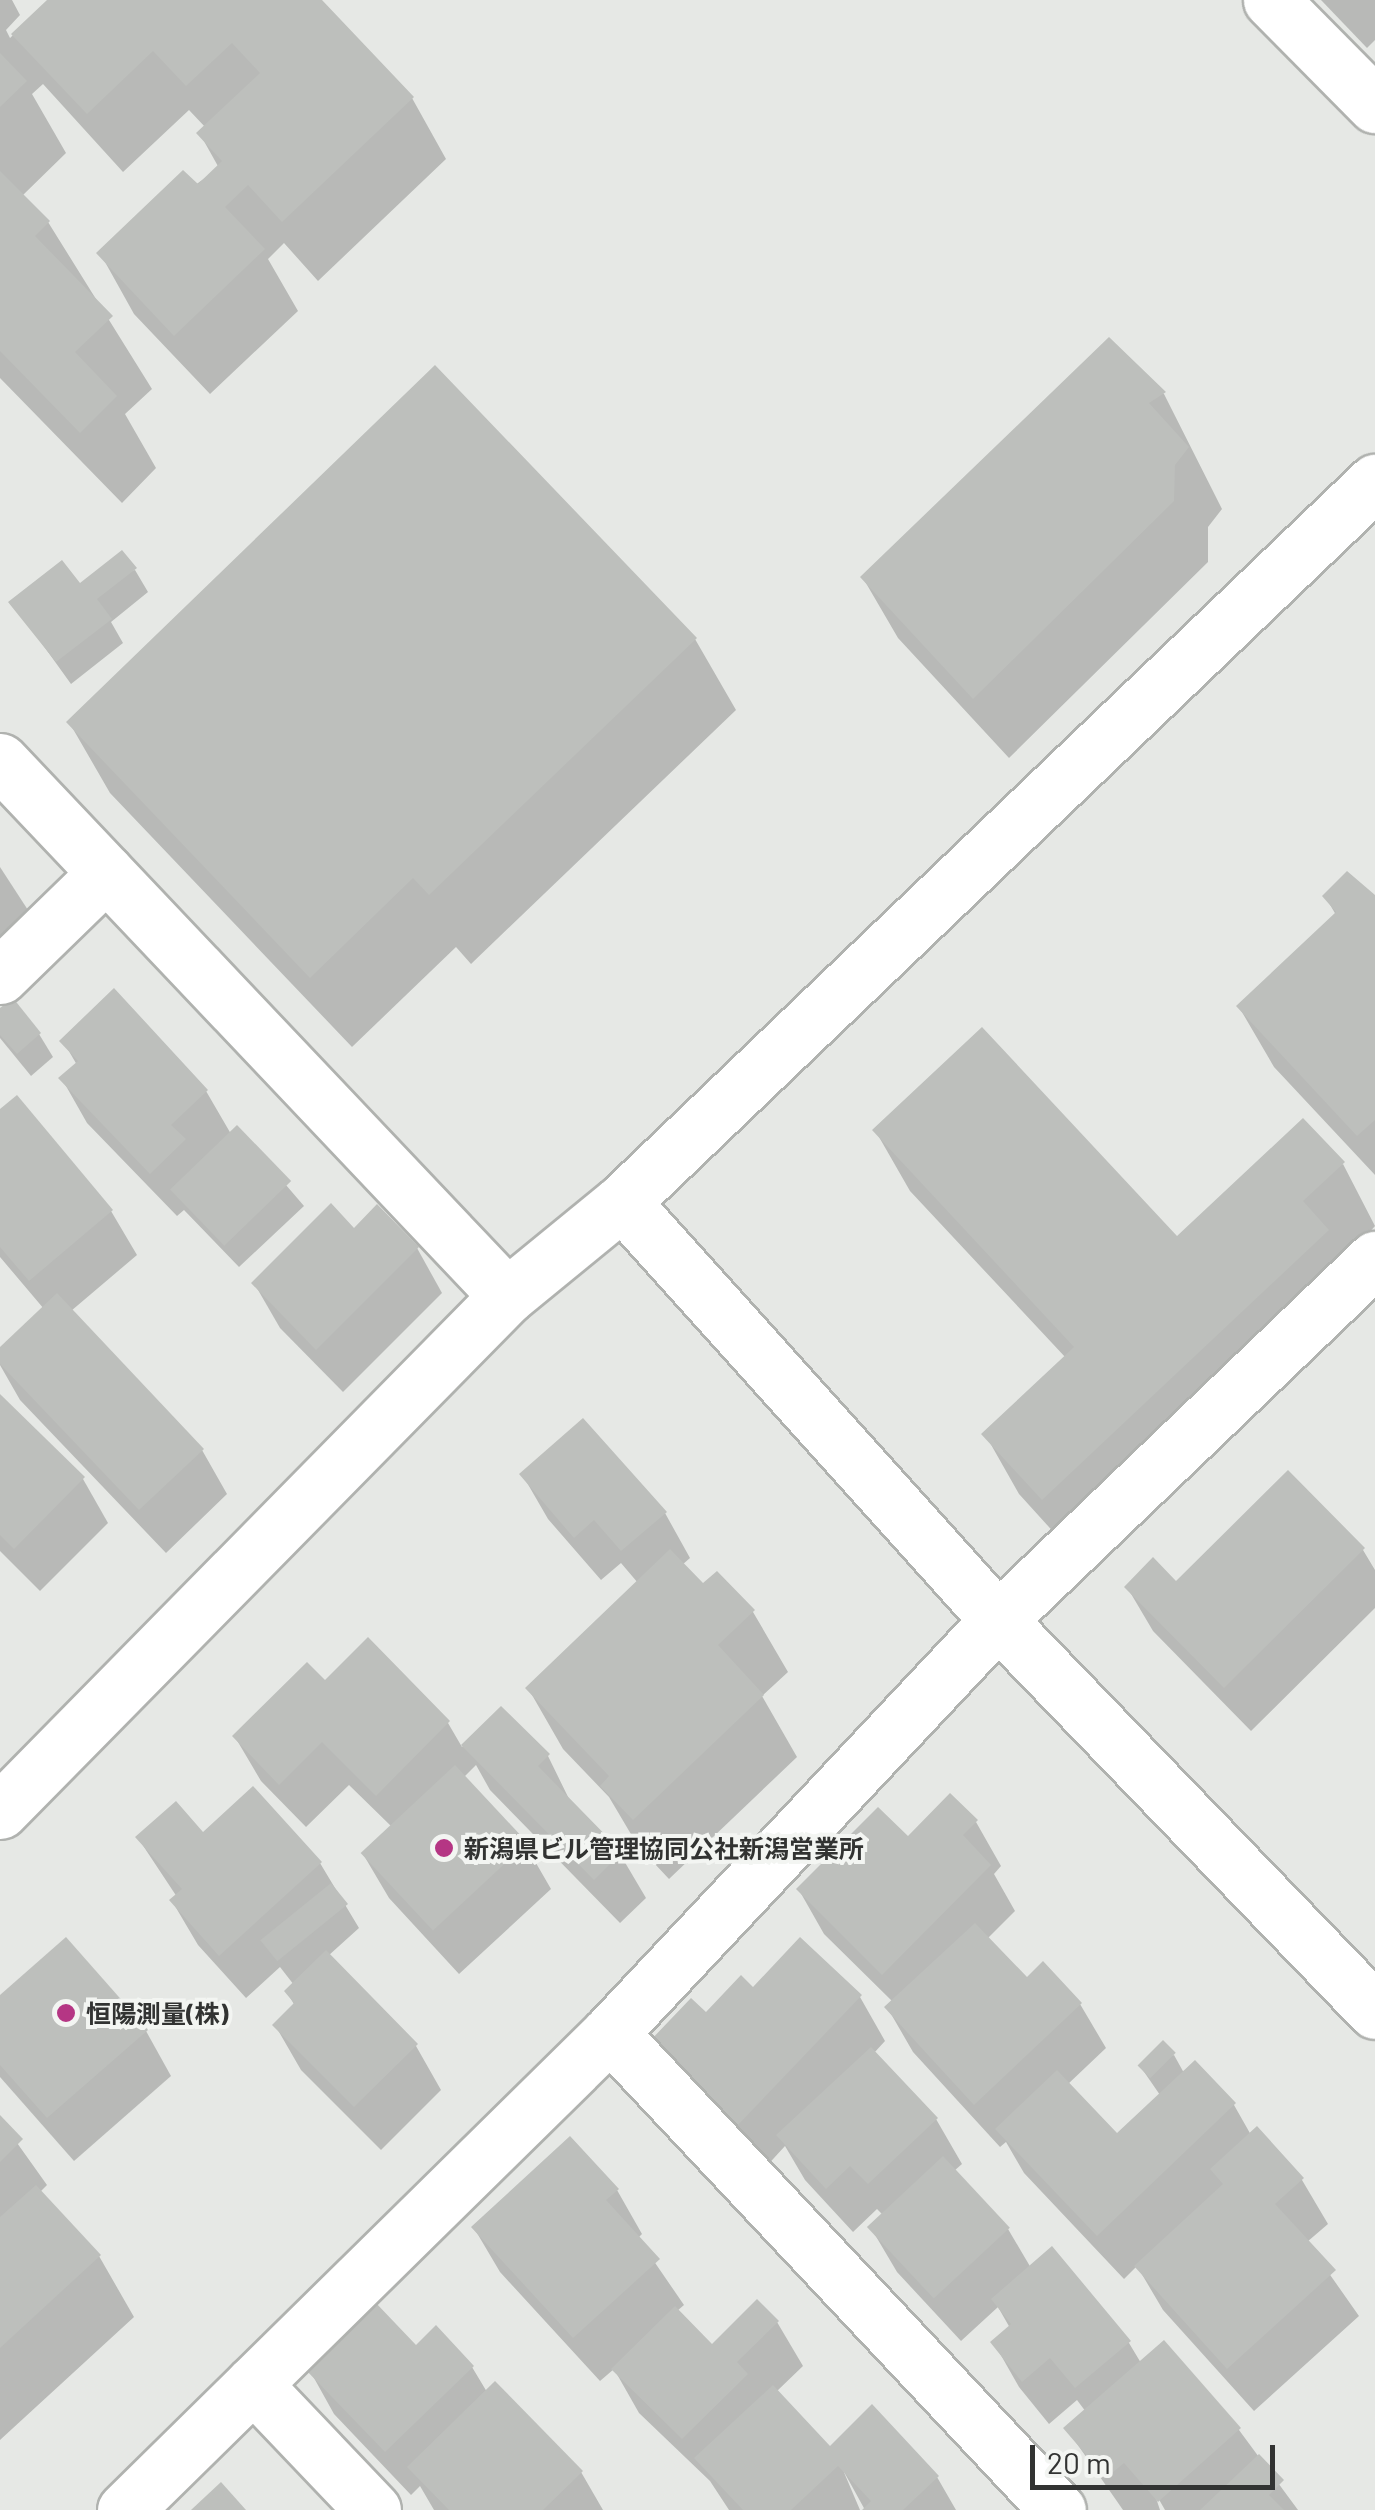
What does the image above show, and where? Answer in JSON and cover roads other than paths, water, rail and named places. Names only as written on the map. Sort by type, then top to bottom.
[{"type":"street","points":[[1271,0],[1375,105]]},
{"type":"street","points":[[2,1804],[508,1296],[622,1202],[1375,482]]},
{"type":"street","points":[[0,761],[508,1296]]},
{"type":"street","points":[[0,976],[106,873]]},
{"type":"street","points":[[622,1202],[998,1620],[1375,2011]]},
{"type":"street","points":[[125,2510],[610,2033],[998,1620],[1375,1259]]},
{"type":"street","points":[[610,2033],[1058,2510]]},
{"type":"street","points":[[253,2384],[373,2510]]},
{"type":"place","name":"新潟県ビル管理協同公社新潟営業所","points":[[444,1848]]},
{"type":"place","name":"恒陽測量(株)","points":[[66,2013]]}]
